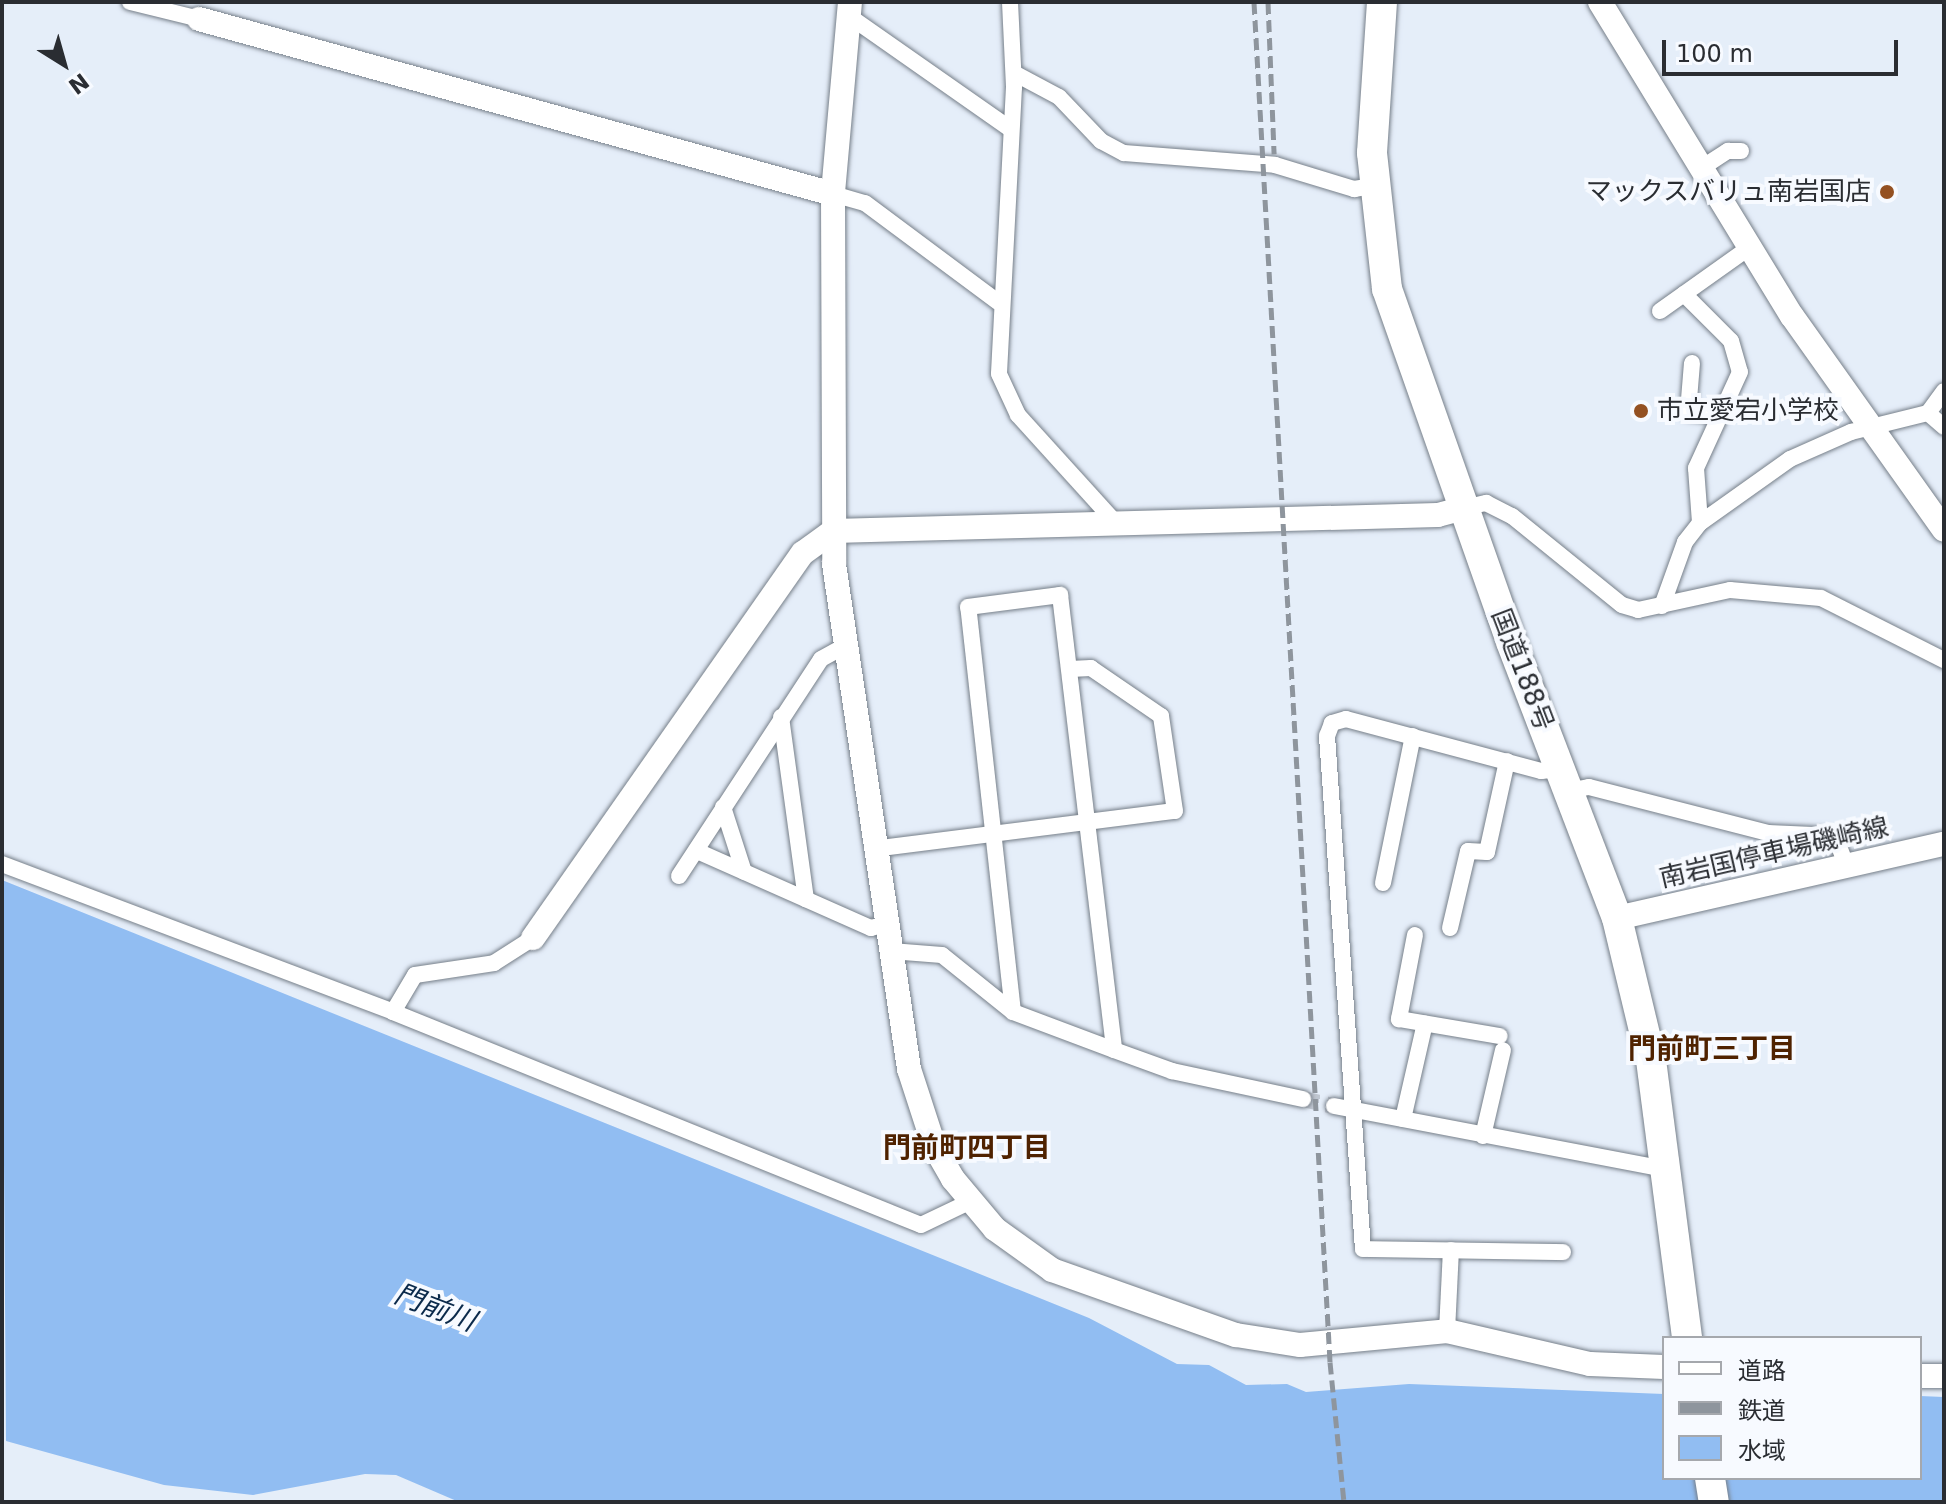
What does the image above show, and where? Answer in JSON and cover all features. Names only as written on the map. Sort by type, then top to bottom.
[{"type":"highway","name":"国道188号","points":[[1382,2],[1372,186],[1387,289],[1464,508],[1617,918],[1651,1060],[1687,1336]]},
{"type":"highway","points":[[1710,1480],[1714,1502]]},
{"type":"street","points":[[130,2],[413,73],[865,203],[998,302]]},
{"type":"street","points":[[1010,2],[1014,73],[998,302],[997,361],[1004,390],[1018,415],[1116,523]]},
{"type":"street","points":[[1600,2],[1750,247],[1869,429],[1944,530]]},
{"type":"street","points":[[849,9],[1009,128]]},
{"type":"street","points":[[849,9],[833,194],[833,531],[844,646],[873,849],[920,1109],[934,1146],[969,1202],[1052,1270],[1236,1335],[1300,1345],[1447,1331],[1590,1364],[1662,1367]]},
{"type":"street","points":[[1014,73],[1059,97],[1101,141],[1124,153],[1275,165],[1354,189],[1372,186]]},
{"type":"street","points":[[1703,167],[1728,151],[1741,151]]},
{"type":"street","points":[[1660,311],[1750,247]]},
{"type":"street","points":[[1684,294],[1731,341],[1740,372],[1696,468],[1700,523]]},
{"type":"street","points":[[1692,363],[1688,412],[1719,416]]},
{"type":"street","points":[[1662,606],[1685,542],[1700,523],[1790,459],[1869,429],[1928,413],[1944,391]]},
{"type":"street","points":[[1928,413],[1944,427]]},
{"type":"street","points":[[393,1012],[415,975],[494,963],[533,938],[803,553],[833,531],[1438,515],[1486,503],[1512,516],[1622,605],[1662,606],[1730,590],[1821,598],[1944,660]]},
{"type":"street","points":[[1013,1012],[968,607],[1060,595],[1114,1050]]},
{"type":"street","points":[[679,876],[821,659],[844,646]]},
{"type":"street","points":[[873,849],[1175,811],[1161,716],[1091,668],[1070,669]]},
{"type":"street","points":[[781,717],[806,899]]},
{"type":"street","points":[[1563,1252],[1363,1249],[1327,736],[1332,723],[1346,719],[1768,833],[1835,836],[1845,862]]},
{"type":"street","points":[[1383,883],[1413,736]]},
{"type":"street","points":[[1450,928],[1468,851],[1487,852],[1507,761]]},
{"type":"street","points":[[723,807],[744,872]]},
{"type":"street","name":"南岩国停車場磯崎線","points":[[1617,918],[1845,862],[1944,844]]},
{"type":"street","points":[[697,851],[871,928],[886,924]]},
{"type":"street","points":[[2,864],[393,1012],[921,1225],[969,1202]]},
{"type":"street","points":[[1415,935],[1399,1019],[1501,1043],[1483,1136]]},
{"type":"street","points":[[891,951],[942,955],[1013,1012],[1172,1071],[1303,1099]]},
{"type":"street","points":[[1403,1119],[1425,1023]]},
{"type":"street","points":[[1334,1106],[1664,1169]]},
{"type":"street","points":[[1447,1331],[1451,1250]]},
{"type":"street","points":[[1922,1376],[1944,1376]]},
{"type":"water","name":"門前川","points":[[2,880],[1089,1318],[1177,1364],[1209,1365],[1246,1385],[1287,1384],[1306,1392],[1409,1384],[1662,1394],[1662,1480],[1922,1480],[1922,1396],[1944,1397],[1944,1502],[459,1502],[396,1475],[365,1474],[253,1495],[164,1485],[6,1441]]},
{"type":"tunnel","points":[[1303,1099],[1334,1106]]},
{"type":"railway","points":[[1254,2],[1330,1362],[1344,1502]]},
{"type":"railway","points":[[1268,2],[1274,154]]},
{"type":"place","name":"マックスバリュ南岩国店","points":[[1887,192]]},
{"type":"place","name":"市立愛宕小学校","points":[[1641,411]]},
{"type":"district","name":"門前町三丁目","points":[[1712,1049]]},
{"type":"district","name":"門前町四丁目","points":[[967,1148]]}]
